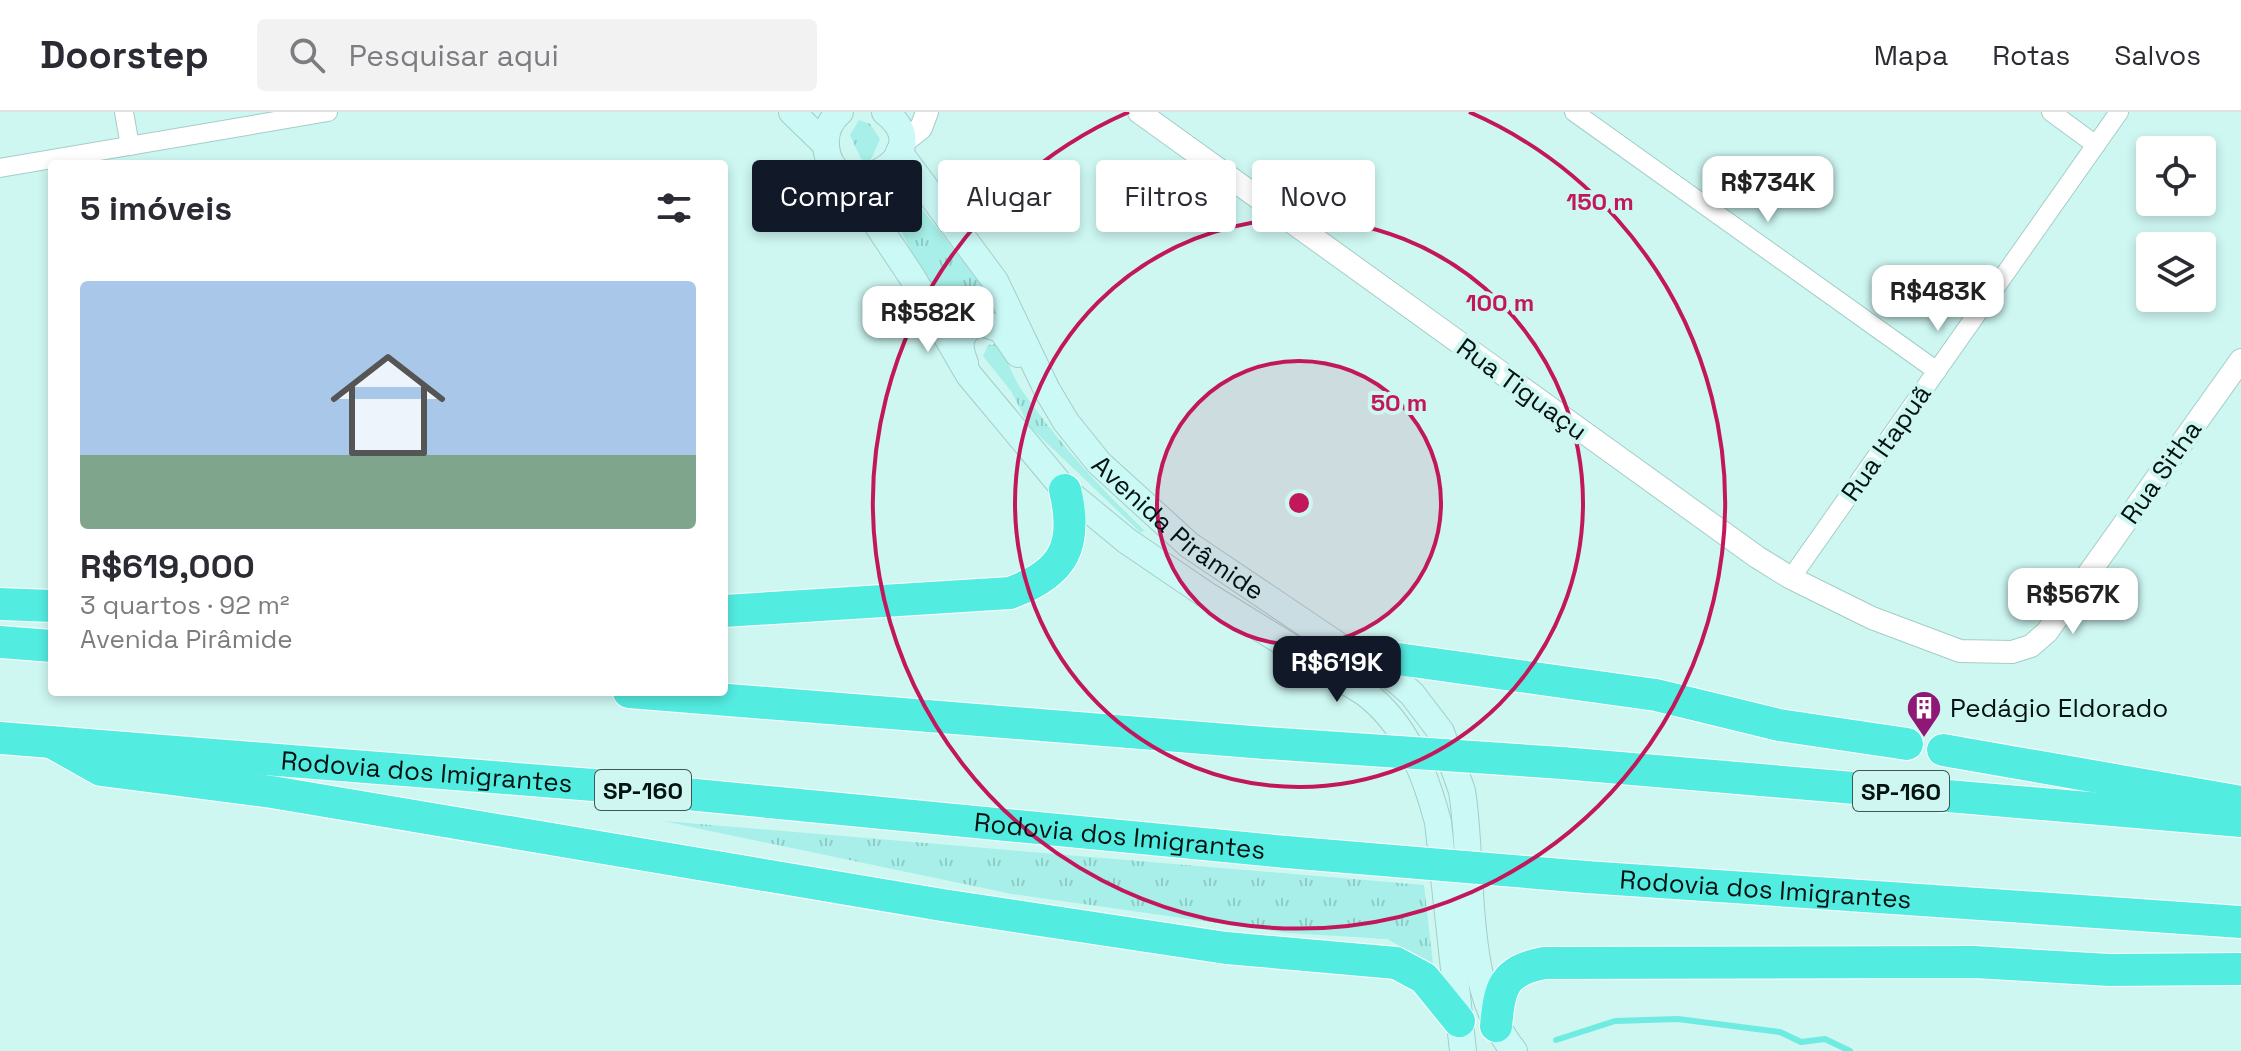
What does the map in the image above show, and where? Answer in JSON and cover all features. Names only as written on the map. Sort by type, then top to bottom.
[{"type":"highway","points":[[728,611],[996,594],[1021,589],[1050,571],[1069,542],[1073,523],[1065,490]]},
{"type":"highway","points":[[0,604],[48,606]]},
{"type":"highway","points":[[0,642],[48,646]]},
{"type":"highway","points":[[1348,652],[1656,695],[1779,725],[1907,744]]},
{"type":"highway","name":"SP-160","points":[[679,696],[1265,743],[1562,763],[2241,821]]},
{"type":"highway","name":"Rodovia dos Imigrantes","points":[[0,738],[578,784],[1286,852],[1586,877],[2241,922]]},
{"type":"highway","points":[[51,742],[101,770],[272,792],[942,905],[1211,946],[1396,963],[1424,978],[1461,1036]]},
{"type":"highway","points":[[1943,750],[2241,802]]},
{"type":"highway","points":[[1505,1039],[1500,995],[1506,981],[1527,966],[1544,963],[1974,962],[2109,970],[2241,969]]},
{"type":"main road","name":"Avenida Pirâmide","points":[[792,112],[826,145],[831,160]]},
{"type":"main road","points":[[801,112],[838,114]]},
{"type":"main road","name":"Avenida Pirâmide","points":[[890,113],[900,147],[995,281],[1066,422],[1120,484],[1189,545],[1348,652],[1395,679],[1412,694],[1441,732],[1455,764],[1469,834],[1479,966],[1505,1039]]},
{"type":"main road","points":[[826,145],[827,130],[838,114]]},
{"type":"main road","points":[[892,160],[900,147]]},
{"type":"main road","name":"Avenida Pirâmide","points":[[882,232],[969,375],[1065,490],[1127,541],[1208,596],[1365,693],[1380,704],[1404,734],[1431,795],[1438,822],[1461,1036]]},
{"type":"main road","points":[[969,375],[959,342],[971,326],[991,323],[1001,329],[1039,393],[1066,422]]},
{"type":"street","points":[[124,112],[130,146]]},
{"type":"street","points":[[0,168],[328,112]]},
{"type":"street","points":[[900,147],[921,128],[927,112]]},
{"type":"street","name":"Rua Tiguaçu","points":[[1139,112],[1744,548],[1791,578]]},
{"type":"street","points":[[1574,112],[1937,371]]},
{"type":"street","points":[[2051,112],[2096,145]]},
{"type":"street","name":"Rua Itapuã","points":[[1791,578],[2119,112]]},
{"type":"street","name":"Rua Sitha","points":[[1791,578],[1872,618],[1960,651],[1995,653],[2031,646],[2047,632],[2241,360]]},
{"type":"green space","points":[[859,120],[870,124],[880,139],[871,160],[861,159],[850,135]]},
{"type":"green space","points":[[922,209],[988,293],[965,302],[945,319],[902,232],[922,232]]},
{"type":"green space","points":[[997,344],[1019,386],[1051,429],[1096,482],[1145,531],[1140,532],[1029,426],[1011,391],[983,356],[988,345]]},
{"type":"green space","points":[[663,821],[1424,885],[1433,964],[1387,939],[1288,933],[1012,894]]},
{"type":"waterway","points":[[1556,1040],[1615,1021],[1678,1019],[1780,1032],[1801,1042],[1825,1039],[1850,1051]]},
{"type":"place","name":"Pedágio Eldorado","points":[[1924,739]]}]
